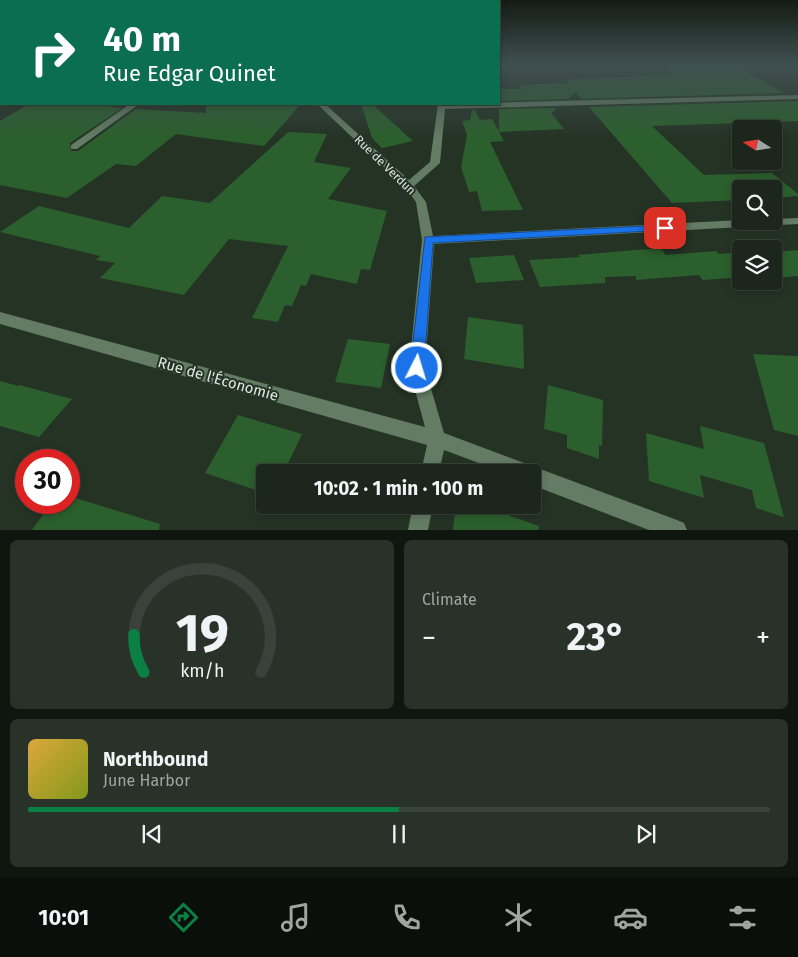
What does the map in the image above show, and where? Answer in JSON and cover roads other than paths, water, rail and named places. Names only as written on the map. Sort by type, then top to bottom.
[{"type":"street","points":[[500,104],[798,96]]},
{"type":"street","points":[[74,147],[134,105]]},
{"type":"street","name":"Rue de Verdun","points":[[322,105],[409,185],[421,202],[428,240],[417,368],[436,439]]},
{"type":"street","points":[[409,185],[434,163],[442,106],[478,105]]},
{"type":"street","points":[[428,240],[798,221]]},
{"type":"street","name":"Rue de l'Économie","points":[[0,318],[436,439]]},
{"type":"street","points":[[431,464],[436,439],[504,464]]},
{"type":"street","points":[[541,478],[677,530]]},
{"type":"street","points":[[418,530],[421,514]]}]
